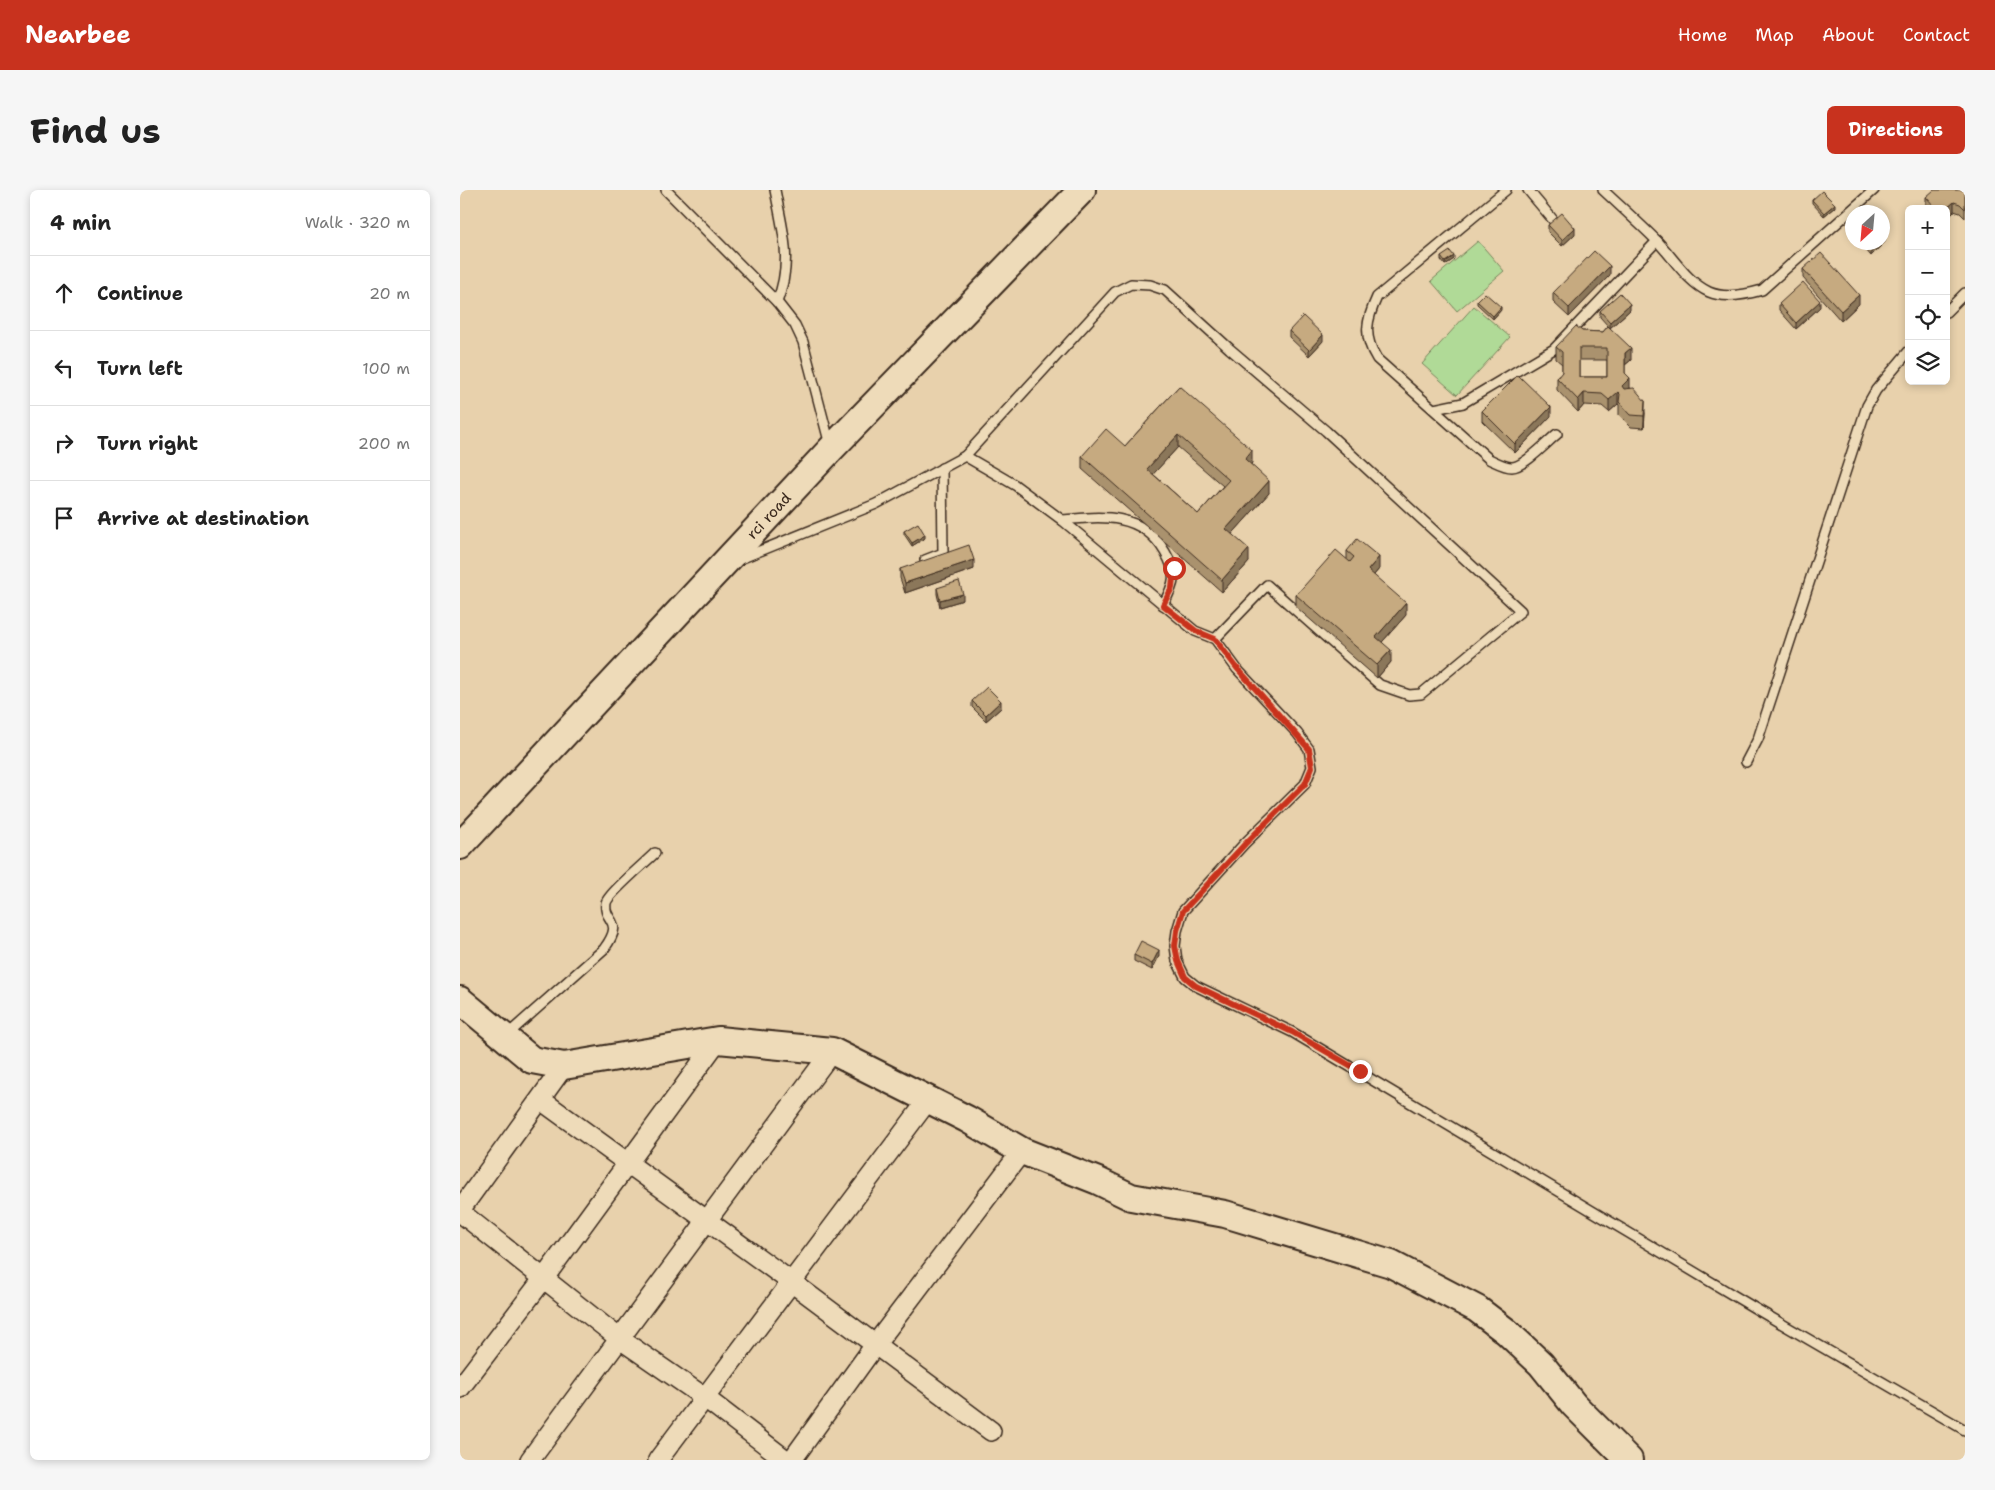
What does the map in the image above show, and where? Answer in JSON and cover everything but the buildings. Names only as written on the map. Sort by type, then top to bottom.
[{"type":"main road","name":"rci road","points":[[460,846],[831,449],[1082,190]]},
{"type":"main road","points":[[461,1003],[532,1060],[564,1066],[718,1040],[832,1051],[967,1119],[1022,1151],[1098,1181],[1131,1197],[1226,1214],[1392,1264],[1477,1309],[1507,1332],[1541,1364],[1574,1405],[1629,1460]]},
{"type":"street","points":[[460,1388],[544,1278],[718,1040]]},
{"type":"street","points":[[530,1460],[832,1051]]},
{"type":"street","points":[[564,1066],[542,1100],[460,1211],[620,1339],[704,1397],[786,1460]]},
{"type":"street","points":[[542,1100],[991,1431]]},
{"type":"street","points":[[658,1460],[790,1281],[928,1100]]},
{"type":"street","points":[[792,1460],[875,1345],[1022,1151]]},
{"type":"lane","points":[[666,190],[777,302],[795,325],[803,342],[831,449]]},
{"type":"lane","points":[[775,190],[787,268],[777,302]]},
{"type":"lane","points":[[1506,190],[1377,297],[1370,312],[1368,344],[1377,359],[1489,459],[1509,468],[1518,467],[1557,434]]},
{"type":"lane","points":[[1528,190],[1554,220]]},
{"type":"lane","points":[[1603,190],[1657,241],[1695,284],[1710,292],[1727,295],[1745,295],[1762,290],[1874,190]]},
{"type":"lane","points":[[1434,409],[1463,403],[1554,349],[1657,241]]},
{"type":"lane","points":[[721,566],[876,504],[965,456],[1115,292],[1131,284],[1150,285],[1165,290],[1230,350],[1326,431],[1520,611],[1421,694],[1409,695],[1380,684],[1267,585],[1215,639]]},
{"type":"lane","points":[[1950,308],[1965,293]]},
{"type":"lane","points":[[1746,762],[1758,739],[1867,406],[1876,390],[1905,356]]},
{"type":"lane","points":[[965,456],[1015,485],[1062,520],[1196,631],[1215,639],[1237,668],[1309,749],[1312,767],[1305,784],[1245,844],[1183,911],[1175,946],[1178,961],[1185,977],[1196,986],[1292,1032],[1758,1310],[1965,1430]]},
{"type":"lane","points":[[925,560],[943,553],[942,468]]},
{"type":"lane","points":[[1062,520],[1093,517],[1140,524],[1159,541],[1174,568],[1172,588],[1163,605]]},
{"type":"lane","points":[[505,1037],[604,949],[612,938],[614,929],[607,909],[609,896],[655,853]]},
{"type":"green space","points":[[1478,241],[1504,271],[1457,311],[1431,281]]},
{"type":"green space","points":[[1474,306],[1510,337],[1457,395],[1422,364]]},
{"type":"route","points":[[1174,568],[1172,588],[1163,605],[1196,631],[1215,639],[1237,668],[1297,732],[1309,749],[1312,767],[1305,784],[1245,844],[1183,911],[1175,946],[1178,961],[1185,977],[1196,986],[1292,1032],[1360,1071]]}]
